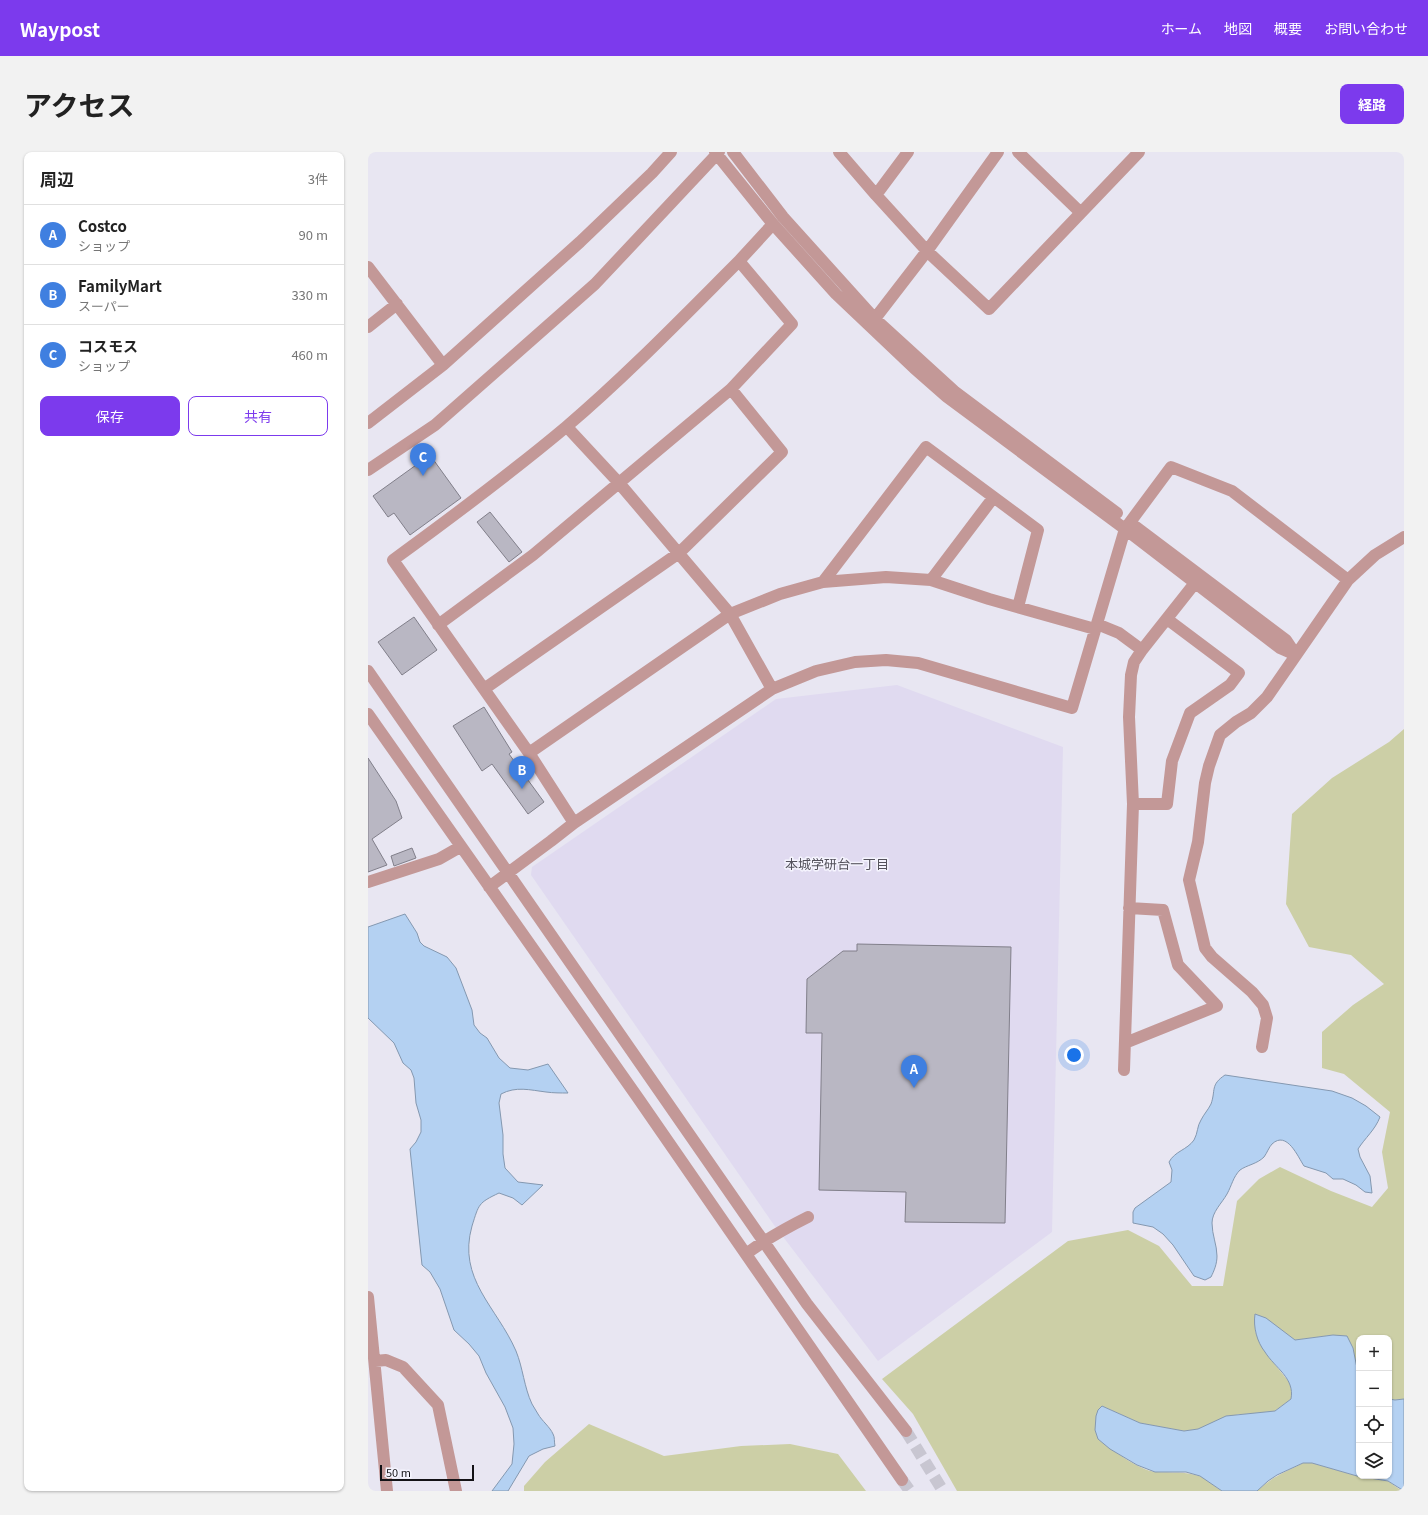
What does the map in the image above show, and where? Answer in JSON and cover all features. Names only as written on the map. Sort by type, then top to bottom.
[{"type":"street","points":[[368,423],[443,365],[580,242],[652,174],[671,152]]},
{"type":"street","points":[[733,152],[783,217],[872,323]]},
{"type":"street","points":[[839,152],[876,195],[928,251],[990,309],[1138,152]]},
{"type":"street","points":[[876,195],[908,152]]},
{"type":"street","points":[[872,323],[928,251],[998,152]]},
{"type":"street","points":[[1018,152],[1080,212]]},
{"type":"street","points":[[368,470],[435,425],[595,284],[717,153],[773,224],[836,294],[954,391],[1127,525],[1286,640],[1296,655]]},
{"type":"street","points":[[574,823],[529,753],[393,560],[477,499],[567,426],[656,344],[773,224]]},
{"type":"street","points":[[438,625],[533,555],[731,389],[792,324],[739,260]]},
{"type":"street","points":[[368,267],[443,365]]},
{"type":"street","points":[[368,327],[397,304]]},
{"type":"street","points":[[484,689],[679,552],[782,452],[731,389]]},
{"type":"street","points":[[567,426],[679,552],[730,614],[772,688]]},
{"type":"street","points":[[823,582],[926,447],[1038,530],[1018,607]]},
{"type":"street","points":[[489,887],[574,823],[772,688],[816,671],[855,662],[886,660],[918,663],[1072,708],[1127,525],[1171,467],[1232,491],[1348,580]]},
{"type":"street","points":[[931,580],[993,498]]},
{"type":"street","points":[[1127,525],[1195,582],[1280,648],[1296,655]]},
{"type":"street","points":[[1262,1047],[1267,1018],[1263,1005],[1252,992],[1212,957],[1205,948],[1189,880],[1198,842],[1205,783],[1209,766],[1220,735],[1236,722],[1251,713],[1267,697],[1348,580],[1375,555],[1404,537]]},
{"type":"street","points":[[529,753],[730,614],[780,594],[823,582],[886,577],[931,580],[1018,607],[1119,633],[1142,650]]},
{"type":"street","points":[[1124,1070],[1133,804],[1129,717],[1131,675],[1134,662],[1142,650],[1195,582]]},
{"type":"street","points":[[1133,804],[1167,804],[1172,761],[1190,713],[1230,685],[1239,673],[1167,619]]},
{"type":"street","points":[[368,671],[807,1304],[906,1431]]},
{"type":"street","points":[[368,714],[460,847],[638,1098],[902,1480]]},
{"type":"street","points":[[368,882],[438,859],[460,847]]},
{"type":"street","points":[[1125,1043],[1217,1006],[1178,965],[1163,910],[1129,908]]},
{"type":"street","points":[[638,1098],[656,1086]]},
{"type":"street","points":[[746,1254],[784,1228],[808,1217]]},
{"type":"street","points":[[368,1297],[387,1491]]},
{"type":"street","points":[[375,1361],[386,1360],[403,1367],[438,1405],[456,1491]]},
{"type":"shaded area","points":[[897,685],[1063,747],[1052,1232],[878,1361],[774,1225],[531,875],[532,867],[776,699]]},
{"type":"green space","points":[[1404,729],[1404,1399],[1392,1400],[1392,1335],[1356,1335],[1356,1364],[1333,1335],[1295,1340],[1255,1314],[1255,1331],[1265,1352],[1289,1382],[1293,1390],[1291,1399],[1275,1411],[1258,1414],[1239,1414],[1198,1429],[1184,1431],[1140,1423],[1102,1406],[1098,1439],[1110,1448],[1134,1464],[1149,1471],[1193,1474],[1202,1477],[1222,1491],[957,1491],[913,1414],[882,1379],[1068,1241],[1128,1230],[1159,1246],[1192,1286],[1223,1286],[1237,1201],[1259,1179],[1280,1167],[1331,1191],[1372,1207],[1388,1188],[1382,1152],[1390,1112],[1344,1074],[1322,1068],[1322,1032],[1353,1005],[1384,984],[1351,955],[1309,947],[1286,904],[1292,814],[1332,778],[1389,742]]},
{"type":"green space","points":[[589,1424],[664,1456],[741,1446],[790,1444],[838,1454],[866,1491],[524,1491],[524,1486],[545,1462]]},
{"type":"green space","points":[[1303,1463],[1312,1463],[1356,1476],[1356,1479],[1376,1479],[1388,1481],[1402,1491],[1257,1491],[1284,1472]]},
{"type":"water","points":[[405,914],[417,933],[420,942],[424,946],[447,957],[456,968],[472,1010],[474,1025],[480,1033],[487,1038],[499,1058],[510,1068],[528,1070],[548,1064],[568,1093],[551,1093],[518,1089],[501,1094],[499,1103],[505,1168],[518,1182],[543,1185],[522,1205],[513,1198],[499,1193],[483,1202],[480,1205],[474,1219],[469,1245],[470,1262],[474,1277],[481,1292],[508,1335],[516,1351],[532,1404],[540,1417],[552,1431],[554,1437],[555,1446],[543,1449],[529,1456],[508,1491],[492,1491],[512,1464],[514,1444],[513,1428],[505,1407],[486,1373],[479,1356],[454,1330],[440,1289],[430,1272],[422,1265],[410,1149],[416,1142],[421,1132],[421,1120],[416,1103],[414,1078],[411,1070],[403,1063],[394,1043],[368,1018],[368,927]]},
{"type":"water","points":[[1225,1075],[1332,1091],[1352,1098],[1366,1106],[1380,1117],[1373,1130],[1358,1149],[1360,1157],[1370,1176],[1372,1193],[1365,1192],[1356,1185],[1343,1179],[1333,1179],[1326,1173],[1304,1166],[1291,1146],[1282,1140],[1272,1144],[1264,1157],[1240,1170],[1212,1219],[1217,1259],[1211,1277],[1205,1280],[1194,1276],[1173,1245],[1163,1234],[1153,1227],[1133,1223],[1133,1212],[1135,1208],[1171,1182],[1172,1170],[1169,1162],[1174,1155],[1194,1140],[1200,1122],[1211,1104],[1215,1085]]},
{"type":"water","points":[[1255,1314],[1266,1318],[1295,1340],[1333,1335],[1347,1336],[1353,1348],[1356,1363],[1356,1476],[1312,1463],[1303,1463],[1277,1475],[1257,1491],[1222,1491],[1200,1476],[1186,1472],[1155,1472],[1137,1465],[1110,1449],[1098,1439],[1095,1430],[1096,1416],[1098,1410],[1102,1406],[1140,1423],[1184,1431],[1198,1429],[1226,1416],[1275,1411],[1291,1399],[1290,1385],[1287,1379],[1262,1348],[1255,1329]]},
{"type":"water","points":[[1404,1399],[1404,1491],[1388,1481],[1376,1479],[1392,1479],[1392,1400]]},
{"type":"building","points":[[430,455],[461,498],[410,535],[394,513],[388,517],[373,496]]},
{"type":"building","points":[[490,512],[522,552],[509,562],[477,522]]},
{"type":"building","points":[[414,617],[437,650],[402,675],[378,642]]},
{"type":"building","points":[[484,707],[512,752],[509,754],[544,802],[528,814],[492,764],[482,771],[453,726]]},
{"type":"building","points":[[368,758],[396,801],[402,818],[372,839],[387,865],[368,872]]},
{"type":"building","points":[[412,848],[416,858],[394,866],[391,856]]},
{"type":"building","points":[[857,944],[1011,947],[1005,1223],[905,1222],[906,1192],[819,1190],[822,1033],[806,1033],[807,979],[843,951],[857,951]]},
{"type":"tunnel","points":[[906,1431],[943,1491]]},
{"type":"tunnel","points":[[902,1480],[910,1491]]},
{"type":"place","name":"コスモス","points":[[423,476]]},
{"type":"place","name":"FamilyMart","points":[[522,789]]},
{"type":"place","name":"Costco","points":[[914,1088]]},
{"type":"district","name":"本城学研台一丁目","points":[[837,863]]}]
